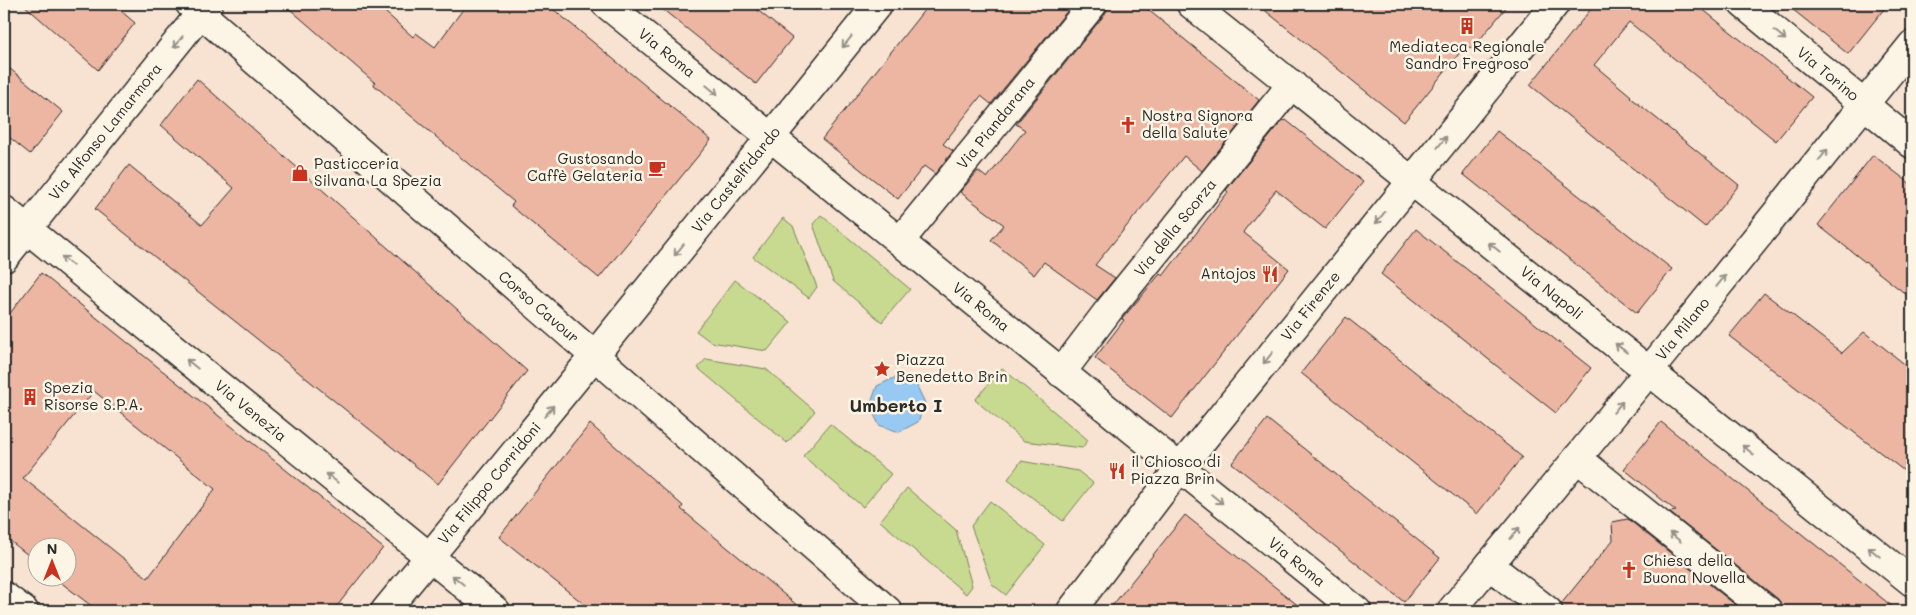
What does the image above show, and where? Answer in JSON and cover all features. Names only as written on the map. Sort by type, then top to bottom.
[{"type":"street","name":"Via Roma","points":[[606,4],[1357,611]]},
{"type":"street","name":"Via Castelfidardo","points":[[594,356],[878,4]]},
{"type":"street","name":"Via Piandarana","points":[[900,241],[1093,4]]},
{"type":"street","name":"Via Napoli","points":[[1191,4],[1912,582]]},
{"type":"street","name":"Via Firenze","points":[[1071,611],[1179,469],[1555,4]]},
{"type":"street","name":"Via Torino","points":[[1743,4],[1912,144]]},
{"type":"street","name":"Via Alfonso Lamarmora","points":[[4,258],[200,7]]},
{"type":"street","name":"Corso Cavour","points":[[200,7],[594,356],[888,611]]},
{"type":"street","name":"Via Milano","points":[[1451,611],[1649,371],[1912,45]]},
{"type":"street","name":"Via della Scorza","points":[[1061,373],[1292,84]]},
{"type":"street","name":"Via Venezia","points":[[4,210],[496,611]]},
{"type":"street","name":"Via Filippo Corridoni","points":[[385,611],[594,356]]},
{"type":"street","points":[[1577,458],[1768,611]]},
{"type":"street","points":[[1489,565],[1548,611]]},
{"type":"green space","points":[[821,215],[910,289],[882,322],[833,281],[813,224]]},
{"type":"green space","points":[[783,218],[793,226],[817,287],[809,298],[753,257]]},
{"type":"green space","points":[[735,280],[791,322],[767,351],[711,342],[696,331]]},
{"type":"green space","points":[[706,359],[766,369],[815,411],[787,443],[698,368]]},
{"type":"green space","points":[[1002,368],[1088,440],[1082,448],[1024,441],[975,400]]},
{"type":"green space","points":[[830,424],[891,474],[863,507],[803,456]]},
{"type":"green space","points":[[1021,461],[1078,471],[1093,483],[1063,521],[1008,479]]},
{"type":"green space","points":[[907,488],[956,530],[972,586],[966,594],[880,521]]},
{"type":"green space","points":[[990,501],[1045,545],[1006,595],[992,584],[971,526]]},
{"type":"water","points":[[896,377],[916,384],[925,403],[918,422],[899,432],[879,425],[870,406],[877,386]]},
{"type":"building","points":[[23,4],[113,4],[135,23],[98,70]]},
{"type":"building","points":[[284,4],[376,4],[413,37],[416,33],[435,47],[467,4],[547,4],[711,140],[599,278],[511,206],[514,202],[374,85],[375,83]]},
{"type":"building","points":[[656,4],[750,4],[792,38],[756,84]]},
{"type":"building","points":[[929,4],[1073,4],[991,104],[981,96],[943,144],[953,151],[935,174],[924,166],[898,199],[822,139]]},
{"type":"building","name":"Nostra Signora della Salute","points":[[1108,4],[1141,4],[1259,100],[1202,171],[1184,156],[1095,265],[1115,278],[1097,300],[1044,262],[1034,275],[991,240],[1004,225],[960,192],[978,171],[987,178],[1025,130],[1016,124],[1105,14]]},
{"type":"building","points":[[1257,4],[1509,4],[1472,49],[1466,45],[1404,122]]},
{"type":"building","points":[[1595,4],[1696,4],[1812,97],[1776,141],[1629,22],[1594,65],[1630,97],[1739,185],[1705,227],[1530,85]]},
{"type":"building","points":[[1786,4],[1888,4],[1848,54]]},
{"type":"building","points":[[4,64],[63,112],[30,154],[4,133]]},
{"type":"building","points":[[197,79],[527,371],[438,484],[95,209],[129,165],[202,225],[234,188],[161,125]]},
{"type":"building","points":[[1283,120],[1286,120],[1363,182],[1325,229],[1276,190],[1243,232],[1289,269],[1172,418],[1095,358],[1124,320],[1122,319],[1160,274],[1163,276],[1228,192],[1226,190]]},
{"type":"building","points":[[1497,131],[1672,269],[1637,313],[1463,174]]},
{"type":"building","points":[[1873,155],[1912,185],[1912,299],[1818,225]]},
{"type":"building","points":[[1416,229],[1591,368],[1556,413],[1381,274]]},
{"type":"building","points":[[41,273],[383,548],[333,611],[98,611],[68,588],[78,588],[78,538],[28,538],[28,555],[4,536],[4,321]],"holes":[[[94,391],[215,489],[148,578],[23,478]]]},
{"type":"building","points":[[1764,293],[1842,353],[1864,332],[1912,370],[1912,477],[1729,336]]},
{"type":"building","points":[[1346,317],[1522,457],[1477,514],[1301,373]]},
{"type":"building","points":[[1267,419],[1440,558],[1404,602],[1232,463]]},
{"type":"building","points":[[1661,422],[1898,611],[1783,611],[1778,599],[1669,512],[1676,511],[1624,469]]},
{"type":"building","points":[[590,424],[683,506],[681,509],[804,611],[593,611],[499,537]]},
{"type":"building","points":[[1185,515],[1305,611],[1108,611]]},
{"type":"building","name":"Chiesa della Buona Novella","points":[[1628,519],[1743,611],[1563,611],[1561,604],[1613,540],[1612,522]]},
{"type":"place","name":"Mediateca Regionale Sandro Fregroso","points":[[1467,26]]},
{"type":"place","name":"Nostra Signora della Salute","points":[[1128,125]]},
{"type":"place","name":"Gustosando Caffè Gelateria","points":[[657,168]]},
{"type":"place","name":"Pasticceria Silvana La Spezia","points":[[300,173]]},
{"type":"place","name":"Antojos","points":[[1270,274]]},
{"type":"place","name":"Piazza Benedetto Brin","points":[[882,369]]},
{"type":"place","name":"Spezia Risorse S.P.A.","points":[[30,397]]},
{"type":"place","name":"il Chiosco di Piazza Brin","points":[[1117,471]]},
{"type":"place","name":"Chiesa della Buona Novella","points":[[1629,570]]},
{"type":"district","name":"Umberto I","points":[[896,406]]}]
